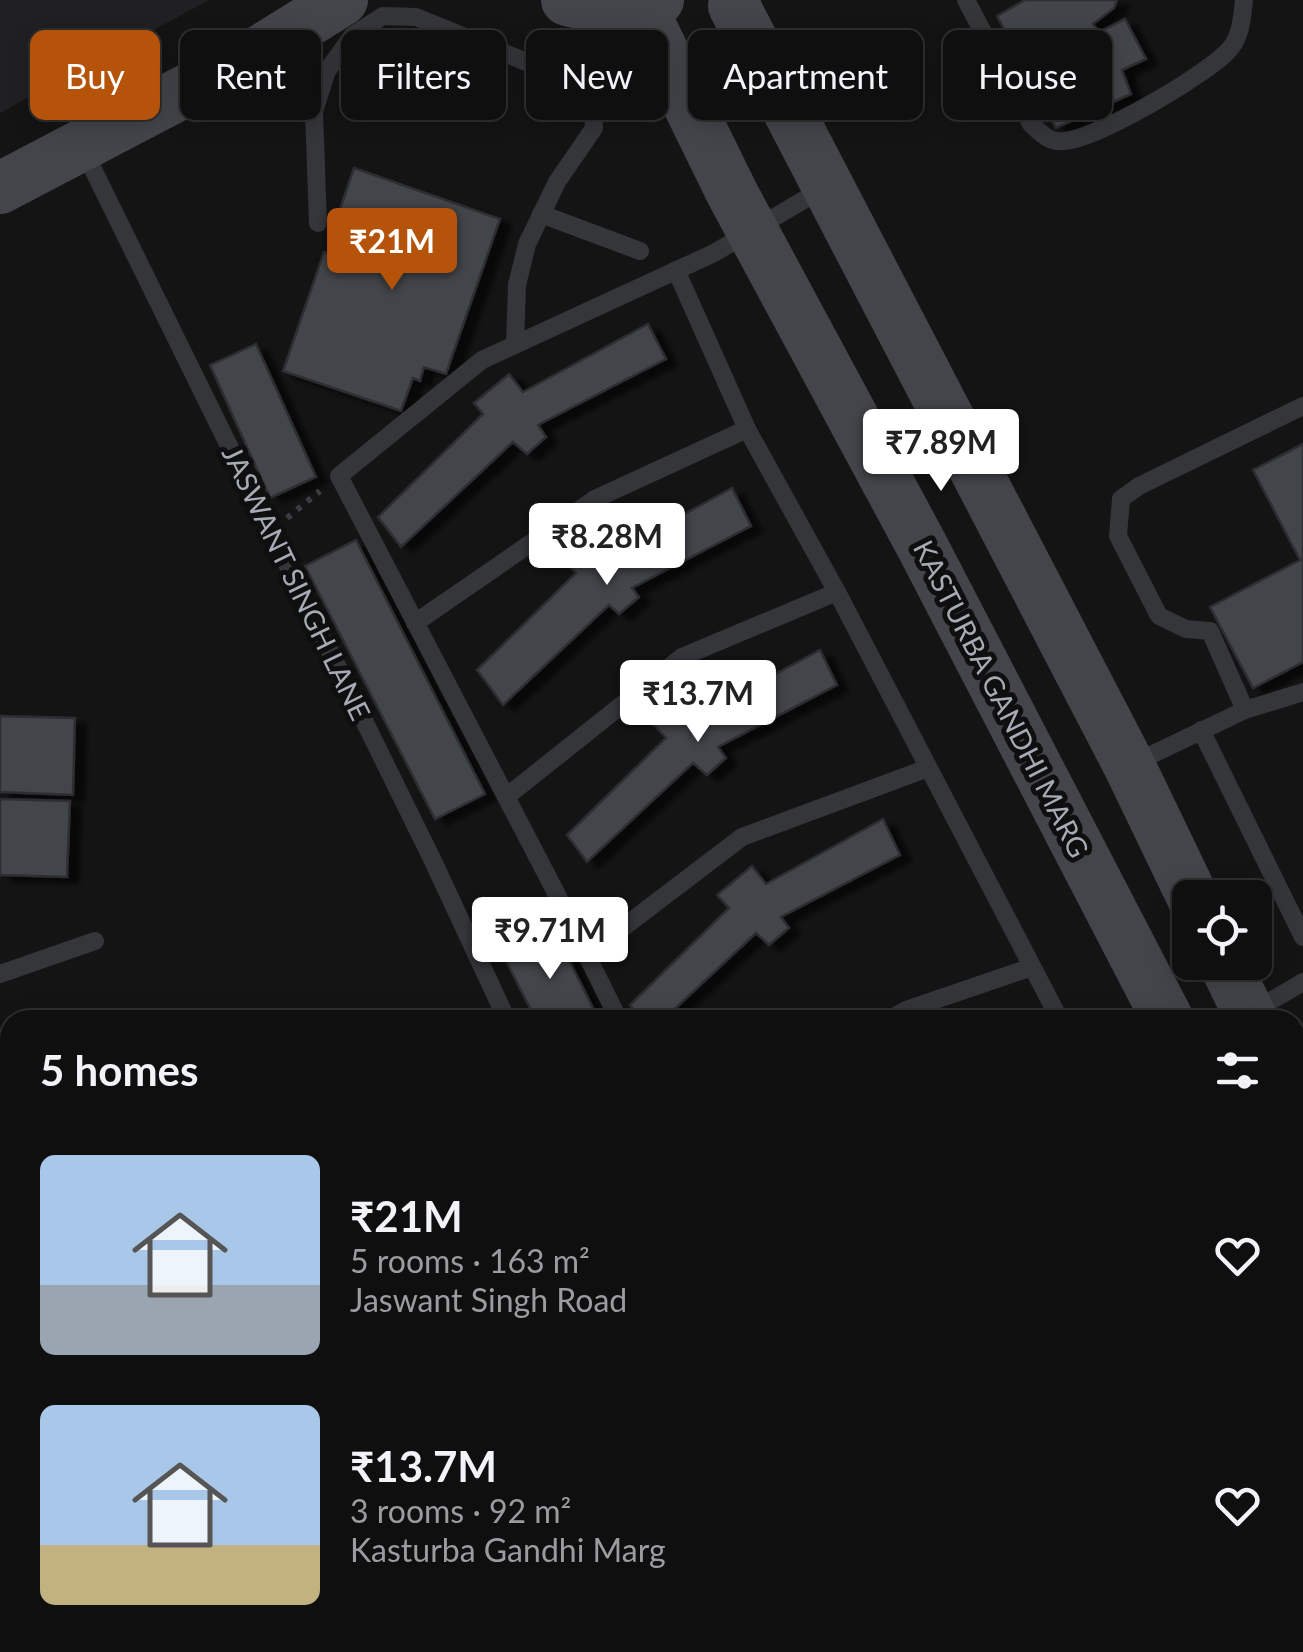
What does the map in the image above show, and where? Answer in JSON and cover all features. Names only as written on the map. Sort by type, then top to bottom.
[{"type":"main road","points":[[0,188],[288,0]]},
{"type":"main road","points":[[0,158],[76,135],[254,55],[342,0]]},
{"type":"main road","points":[[567,0],[594,7],[649,3]]},
{"type":"main road","points":[[736,0],[734,6],[1129,765],[1184,880]]},
{"type":"main road","name":"KASTURBA GANDHI MARG","points":[[649,3],[752,229],[913,528],[1163,1010]]},
{"type":"main road","points":[[1233,980],[1247,1010]]},
{"type":"lane","points":[[966,0],[1030,124],[1047,139],[1061,142],[1087,137],[1163,98],[1229,50],[1242,26],[1244,0]]},
{"type":"lane","points":[[318,223],[314,111],[327,72],[352,35],[384,16],[416,16],[578,83],[592,101],[594,128],[557,182],[526,244],[516,286],[515,345]]},
{"type":"lane","name":"JASWANT SINGH LANE","points":[[76,135],[503,1010]]},
{"type":"lane","points":[[614,1010],[339,476],[482,360],[676,270],[828,186]]},
{"type":"lane","points":[[541,214],[640,251]]},
{"type":"lane","points":[[676,270],[747,429],[1055,1010]]},
{"type":"lane","points":[[1245,710],[1210,631],[1186,629],[1160,616],[1118,536],[1121,499],[1139,486],[1303,406]]},
{"type":"lane","points":[[415,623],[594,499],[747,429]]},
{"type":"lane","points":[[506,797],[682,657],[836,592]]},
{"type":"lane","points":[[1129,765],[1245,710],[1303,692]]},
{"type":"lane","points":[[1201,730],[1303,937]]},
{"type":"lane","points":[[587,955],[742,837],[928,768]]},
{"type":"lane","points":[[0,974],[95,941]]},
{"type":"lane","points":[[906,1010],[1032,967]]},
{"type":"lane","points":[[1261,1010],[1303,982]]},
{"type":"path","points":[[271,531],[339,476]]},
{"type":"shaded area","points":[[0,0],[209,0],[154,30],[30,30],[30,97],[0,113]]},
{"type":"building","points":[[1025,0],[1117,0],[1114,8],[1093,24],[1098,30],[1004,30],[997,16]]},
{"type":"building","points":[[1125,19],[1146,59],[1122,70],[1131,94],[1112,103],[1112,30],[1103,30]]},
{"type":"building","points":[[1052,120],[1074,120],[1056,128]]},
{"type":"building","points":[[354,168],[500,219],[446,374],[424,367],[420,381],[413,378],[401,411],[283,371],[324,252],[351,261],[365,218],[340,209]]},
{"type":"building","points":[[648,324],[666,359],[538,425],[546,437],[527,454],[513,442],[401,547],[378,517],[483,414],[474,403],[509,374],[523,392]]},
{"type":"building","points":[[256,344],[316,477],[270,498],[210,365]]},
{"type":"building","points":[[1303,444],[1303,662],[1253,688],[1210,607],[1300,560],[1253,470]]},
{"type":"building","points":[[732,488],[751,526],[632,588],[639,597],[619,614],[609,605],[503,705],[477,670],[576,573],[566,563],[602,534],[615,552]]},
{"type":"building","points":[[356,540],[485,794],[435,819],[305,566]]},
{"type":"building","points":[[820,650],[837,685],[718,747],[726,758],[707,775],[693,763],[587,862],[567,835],[666,738],[654,725],[690,695],[703,713]]},
{"type":"building","points":[[0,716],[75,718],[73,795],[0,792]]},
{"type":"building","points":[[0,799],[70,801],[67,877],[0,875]]},
{"type":"building","points":[[883,819],[900,855],[781,917],[789,928],[769,945],[756,933],[674,1010],[634,1010],[630,1005],[729,908],[717,895],[752,866],[766,884]]},
{"type":"building","points":[[555,932],[594,1010],[531,1010],[504,957]]}]
